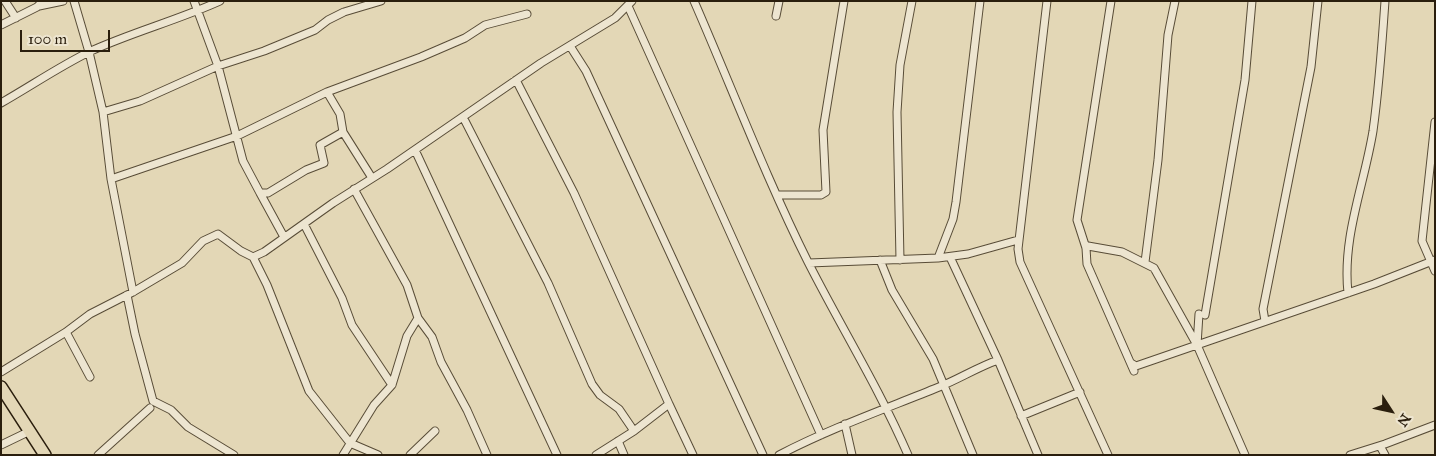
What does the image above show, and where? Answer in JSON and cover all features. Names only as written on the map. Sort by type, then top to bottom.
[{"type":"highway","points":[[1,387],[45,455]]},
{"type":"street","points":[[5,1],[16,18]]},
{"type":"street","points":[[37,7],[43,1]]},
{"type":"street","points":[[1,25],[37,7],[64,1]]},
{"type":"street","points":[[74,1],[89,52],[103,112],[135,334],[153,401],[172,410],[188,427],[234,455]]},
{"type":"street","points":[[194,1],[218,66],[243,161],[284,237]]},
{"type":"street","points":[[1,104],[89,52],[145,28],[199,11],[220,1]]},
{"type":"street","points":[[103,112],[140,101],[218,66],[264,51],[315,30],[328,20],[344,12],[381,1]]},
{"type":"street","points":[[694,1],[777,195],[809,263],[888,408],[908,455]]},
{"type":"street","points":[[776,16],[779,1]]},
{"type":"street","points":[[777,195],[822,195],[826,192],[824,130],[844,1]]},
{"type":"street","points":[[900,260],[897,112],[900,65],[912,1]]},
{"type":"street","points":[[938,258],[953,219],[956,202],[980,1]]},
{"type":"street","points":[[1047,1],[1018,240],[1020,262],[1108,455]]},
{"type":"street","points":[[1111,1],[1077,220],[1086,248],[1087,264],[1132,367],[1348,293],[1432,261]]},
{"type":"street","points":[[1145,262],[1158,160],[1168,36],[1175,1]]},
{"type":"street","points":[[1197,345],[1245,80],[1252,1]]},
{"type":"street","points":[[1265,321],[1263,308],[1311,67],[1318,1]]},
{"type":"street","points":[[1348,293],[1346,268],[1349,238],[1373,132],[1385,1]]},
{"type":"street","points":[[253,257],[264,252],[516,80],[615,18],[630,3],[821,435]]},
{"type":"street","points":[[112,179],[237,136],[327,92],[421,57],[465,38],[485,26],[527,14]]},
{"type":"street","points":[[570,46],[586,70],[763,455]]},
{"type":"street","points":[[516,80],[574,192],[693,455]]},
{"type":"street","points":[[327,92],[340,114],[343,132],[372,178]]},
{"type":"street","points":[[463,117],[548,283],[592,384],[600,395],[619,409],[634,431]]},
{"type":"street","points":[[1435,122],[1422,241],[1435,271]]},
{"type":"street","points":[[260,193],[268,192],[306,170],[322,164],[324,160],[320,145],[343,132]]},
{"type":"street","points":[[415,150],[557,455]]},
{"type":"street","points":[[354,189],[407,285],[418,318],[432,337],[441,362],[467,410],[487,455]]},
{"type":"street","points":[[304,224],[342,298],[352,324],[392,385]]},
{"type":"street","points":[[1,372],[66,332],[90,314],[130,294],[182,263],[203,242],[218,234],[241,252],[253,257],[267,285],[304,384],[350,442],[378,455]]},
{"type":"street","points":[[809,263],[938,258],[968,254],[1018,240]]},
{"type":"street","points":[[1086,248],[1088,246],[1122,252],[1154,268],[1197,345],[1245,455]]},
{"type":"street","points":[[950,256],[998,360],[1038,455]]},
{"type":"street","points":[[880,260],[892,290],[933,359],[973,455]]},
{"type":"street","points":[[343,455],[374,405],[392,385],[407,336],[418,318]]},
{"type":"street","points":[[66,332],[90,376]]},
{"type":"street","points":[[779,455],[845,424],[943,385],[978,367],[998,360]]},
{"type":"street","points":[[1021,416],[1080,392]]},
{"type":"street","points":[[596,455],[634,431],[669,404]]},
{"type":"street","points":[[98,455],[150,408]]},
{"type":"street","points":[[845,424],[852,455]]},
{"type":"street","points":[[1350,455],[1435,425]]},
{"type":"street","points":[[1,445],[30,431]]},
{"type":"street","points":[[410,455],[435,431]]},
{"type":"street","points":[[618,441],[624,455]]},
{"type":"street","points":[[1380,446],[1384,455]]}]
